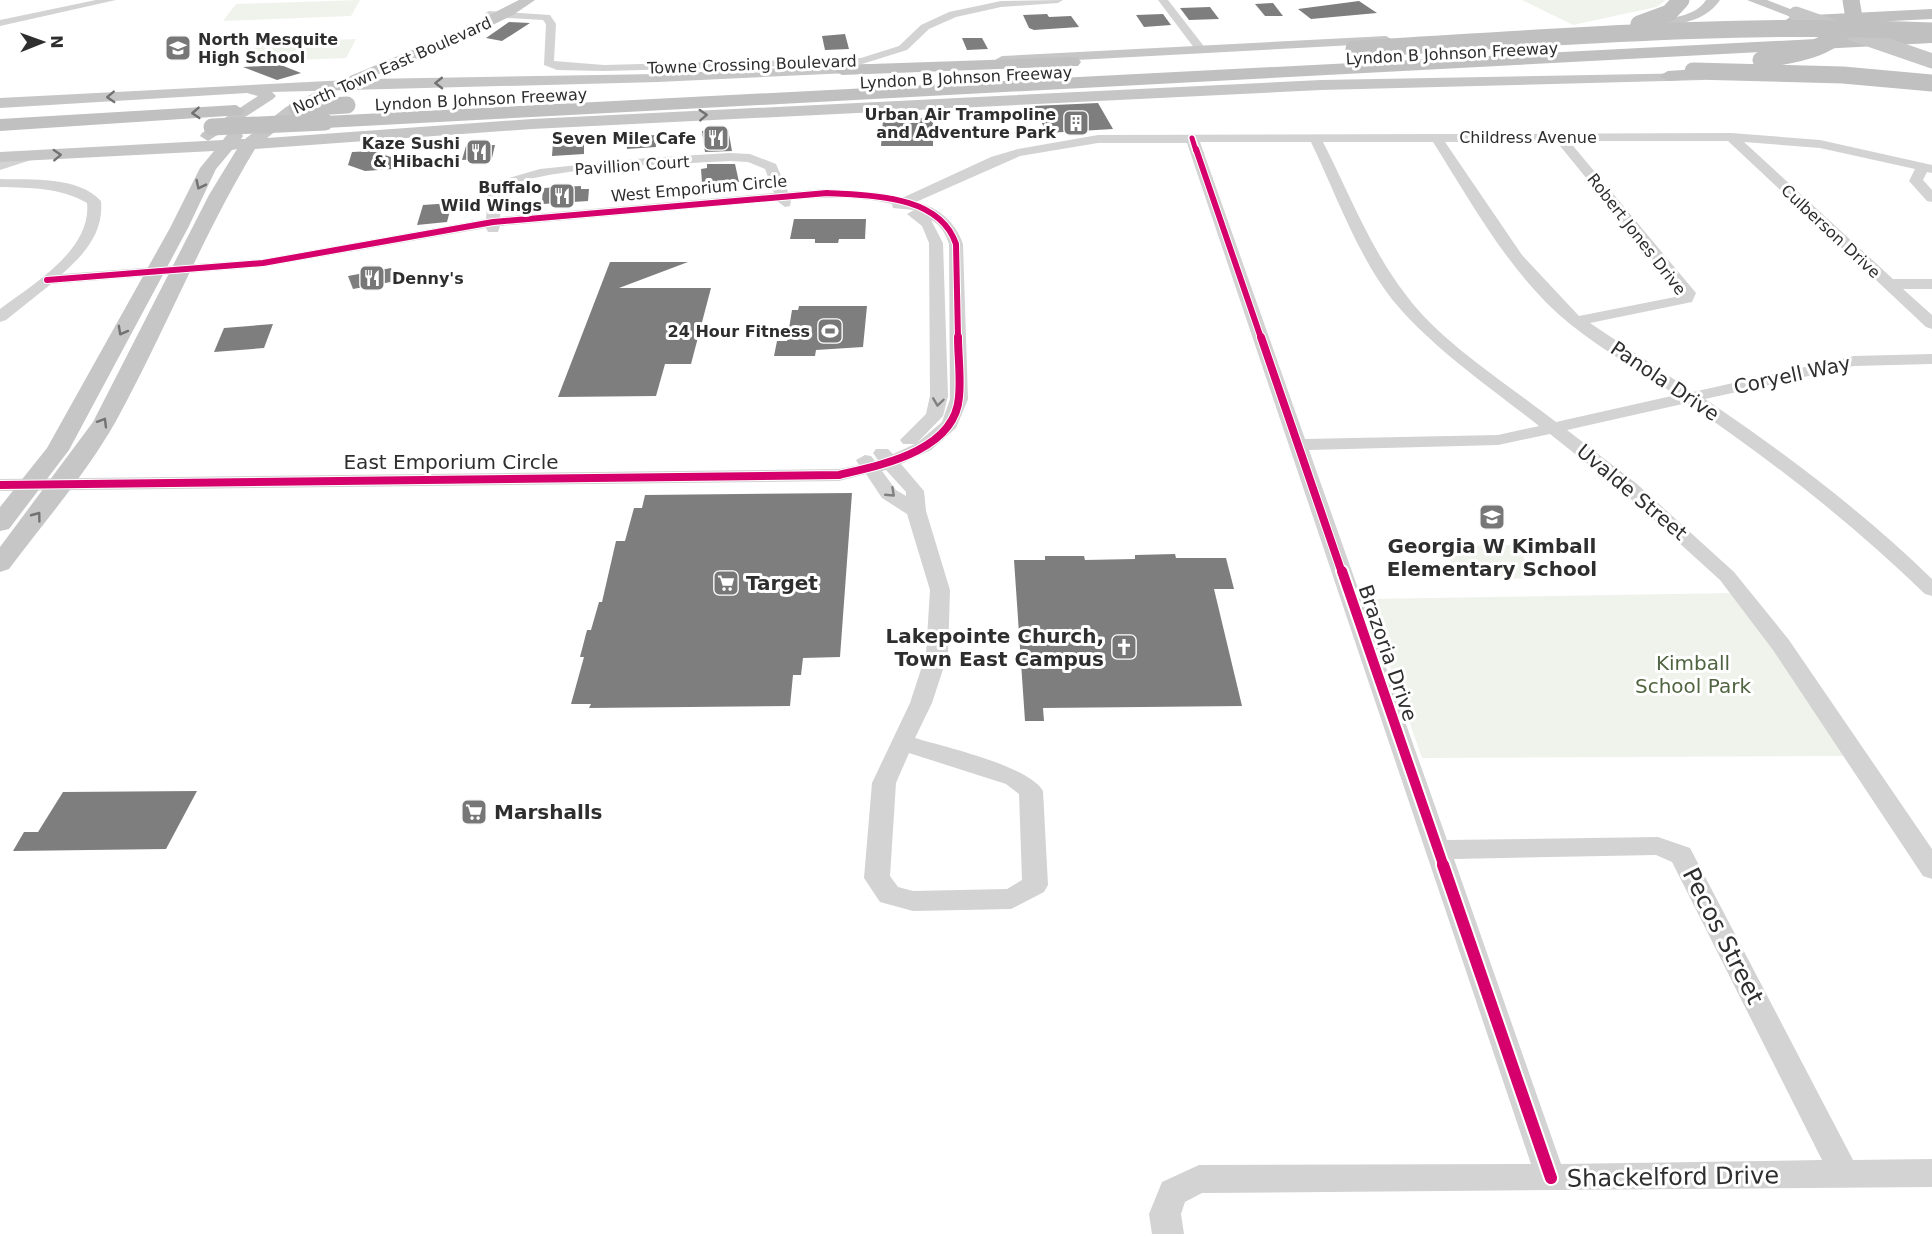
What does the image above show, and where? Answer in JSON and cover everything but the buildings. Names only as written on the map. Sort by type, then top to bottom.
[{"type":"highway","points":[[1498,41],[1645,23],[1675,9],[1681,0]]},
{"type":"highway","points":[[1689,69],[1762,60],[1821,45],[1838,37],[1851,24],[1854,14],[1785,0]]},
{"type":"highway","points":[[1909,0],[1932,6]]},
{"type":"highway","points":[[1607,28],[1838,9],[1932,13]]},
{"type":"highway","points":[[1644,43],[1838,9],[1932,40]]},
{"type":"highway","name":"Lyndon B Johnson Freeway","points":[[0,125],[347,105],[1644,43],[1932,23]]},
{"type":"highway","points":[[715,89],[784,81],[1128,60],[1749,26],[1837,25],[1932,31]]},
{"type":"highway","name":"Lyndon B Johnson Freeway","points":[[0,136],[212,127],[324,131],[919,91],[1932,40]]},
{"type":"highway","points":[[1504,62],[1610,62],[1886,51],[1932,47]]},
{"type":"highway","points":[[1668,76],[1762,69],[1886,51]]},
{"type":"highway","points":[[842,70],[1106,62]]},
{"type":"highway","points":[[919,91],[1080,89],[1449,73],[1689,69],[1823,74],[1932,83]]},
{"type":"highway","points":[[0,117],[156,116]]},
{"type":"main road","name":"North Town East Boulevard","points":[[0,524],[51,479],[104,422],[208,168],[225,145],[256,119],[315,85],[498,15],[512,0]]},
{"type":"main road","name":"North Town East Boulevard","points":[[0,564],[51,479],[57,450],[165,274],[249,144],[292,110],[343,84],[392,64],[528,0]]},
{"type":"main road","name":"Lyndon B Johnson Freeway","points":[[0,103],[315,85],[842,70],[1607,28],[1688,17],[1709,7],[1713,0]]},
{"type":"main road","points":[[1754,0],[1932,61]]},
{"type":"main road","points":[[392,64],[379,73],[378,78],[408,83]]},
{"type":"main road","name":"Lyndon B Johnson Freeway","points":[[0,158],[296,142],[324,131],[521,124],[1321,85],[1668,76],[1932,89]]},
{"type":"main road","points":[[324,131],[294,135],[289,130],[343,95],[365,88],[408,83]]},
{"type":"main road","points":[[160,148],[202,139],[268,96],[258,91],[224,90]]},
{"type":"main road","points":[[234,166],[249,156],[296,142]]},
{"type":"street","points":[[0,23],[111,0]]},
{"type":"street","name":"Towne Crossing Boulevard","points":[[498,15],[547,20],[551,24],[548,63],[558,67],[839,64],[862,61],[894,52],[910,44],[931,24],[953,14],[1001,4],[1058,0]]},
{"type":"street","points":[[1163,0],[1202,51]]},
{"type":"street","name":"Panola Drive","points":[[1436,137],[1519,263],[1550,299],[1576,321],[1794,471],[1856,519],[1901,558],[1932,590]]},
{"type":"street","name":"Robert Jones Drive","points":[[1559,137],[1688,293],[1687,299],[1576,321]]},
{"type":"street","name":"Childress Avenue","points":[[906,207],[988,167],[1108,145],[1122,139],[1731,137],[1820,144],[1927,168]]},
{"type":"street","name":"Culberson Drive","points":[[1731,137],[1932,324]]},
{"type":"street","name":"Brazoria Drive","points":[[1192,138],[1551,1178]]},
{"type":"street","name":"Uvalde Street","points":[[1315,138],[1377,264],[1401,300],[1438,338],[1656,509],[1727,576],[1781,645],[1932,869]]},
{"type":"street","points":[[0,166],[29,156]]},
{"type":"street","name":"Pavillion Court","points":[[493,225],[495,190],[501,184],[540,172],[730,157],[750,158],[771,167],[783,200]]},
{"type":"street","points":[[1927,168],[1916,181],[1932,198]]},
{"type":"street","points":[[0,183],[67,188],[94,201],[98,217],[94,226],[70,257],[42,284],[0,317]]},
{"type":"street","name":"West Emporium Circle","points":[[42,284],[165,274],[271,269],[493,225],[783,200],[850,199],[906,207],[942,220],[952,232],[956,244],[959,399],[950,424],[925,446],[867,463]]},
{"type":"street","name":"West Emporium Circle","points":[[885,457],[915,436],[934,416],[938,406],[939,360],[933,231],[920,217],[906,207]]},
{"type":"street","points":[[1889,284],[1932,284]]},
{"type":"street","points":[[937,293],[957,293]]},
{"type":"street","name":"Coryell Way","points":[[1297,445],[1498,440],[1854,361],[1932,359]]},
{"type":"street","points":[[939,360],[959,360]]},
{"type":"street","points":[[885,457],[915,491],[916,511],[940,590],[937,654],[921,703],[902,742],[884,783],[877,878],[889,895],[913,901],[1011,899],[1035,885],[1031,791],[1014,778],[902,742]]},
{"type":"street","points":[[867,463],[890,494],[916,511]]},
{"type":"street","name":"East Emporium Circle","points":[[51,479],[696,471],[839,475],[867,463]]},
{"type":"street","points":[[0,473],[51,479]]},
{"type":"street","points":[[0,485],[51,479]]},
{"type":"street","name":"Pecos Street","points":[[1436,850],[1658,846],[1681,855],[1844,1173]]},
{"type":"street","name":"Shackelford Drive","points":[[1168,1234],[1166,1214],[1173,1192],[1199,1179],[1551,1178],[1932,1173]]},
{"type":"green space","points":[[360,0],[351,16],[223,21],[236,4]]},
{"type":"green space","points":[[1522,0],[1666,0],[1656,7],[1573,25]]},
{"type":"green space","points":[[356,39],[346,58],[243,62],[257,43]]},
{"type":"green space","points":[[1517,545],[1535,578],[1500,579],[1493,565],[1453,566],[1443,546]]},
{"type":"green space","name":"Kimball School Park","points":[[1732,593],[1768,638],[1848,756],[1422,758],[1366,599]]},
{"type":"cycle path","points":[[1192,138],[1551,1178]]},
{"type":"cycle path","points":[[0,485],[839,475],[886,464],[925,446],[950,424],[959,399],[956,244],[952,232],[942,220],[917,206],[881,197],[827,193],[493,222],[263,263],[47,280]]},
{"type":"place","name":"North Mesquite High School","points":[[178,48]]},
{"type":"place","name":"Urban Air Trampoline and Adventure Park","points":[[1076,123]]},
{"type":"place","name":"Seven Mile Cafe","points":[[716,138]]},
{"type":"place","name":"Kaze Sushi & Hibachi","points":[[479,152]]},
{"type":"place","name":"Buffalo Wild Wings","points":[[562,196]]},
{"type":"place","name":"Denny's","points":[[372,278]]},
{"type":"place","name":"24 Hour Fitness","points":[[830,331]]},
{"type":"place","name":"Georgia W Kimball Elementary School","points":[[1492,517]]},
{"type":"place","name":"Target","points":[[726,583]]},
{"type":"place","name":"Lakepointe Church, Town East Campus","points":[[1124,647]]},
{"type":"place","name":"Marshalls","points":[[474,812]]}]
